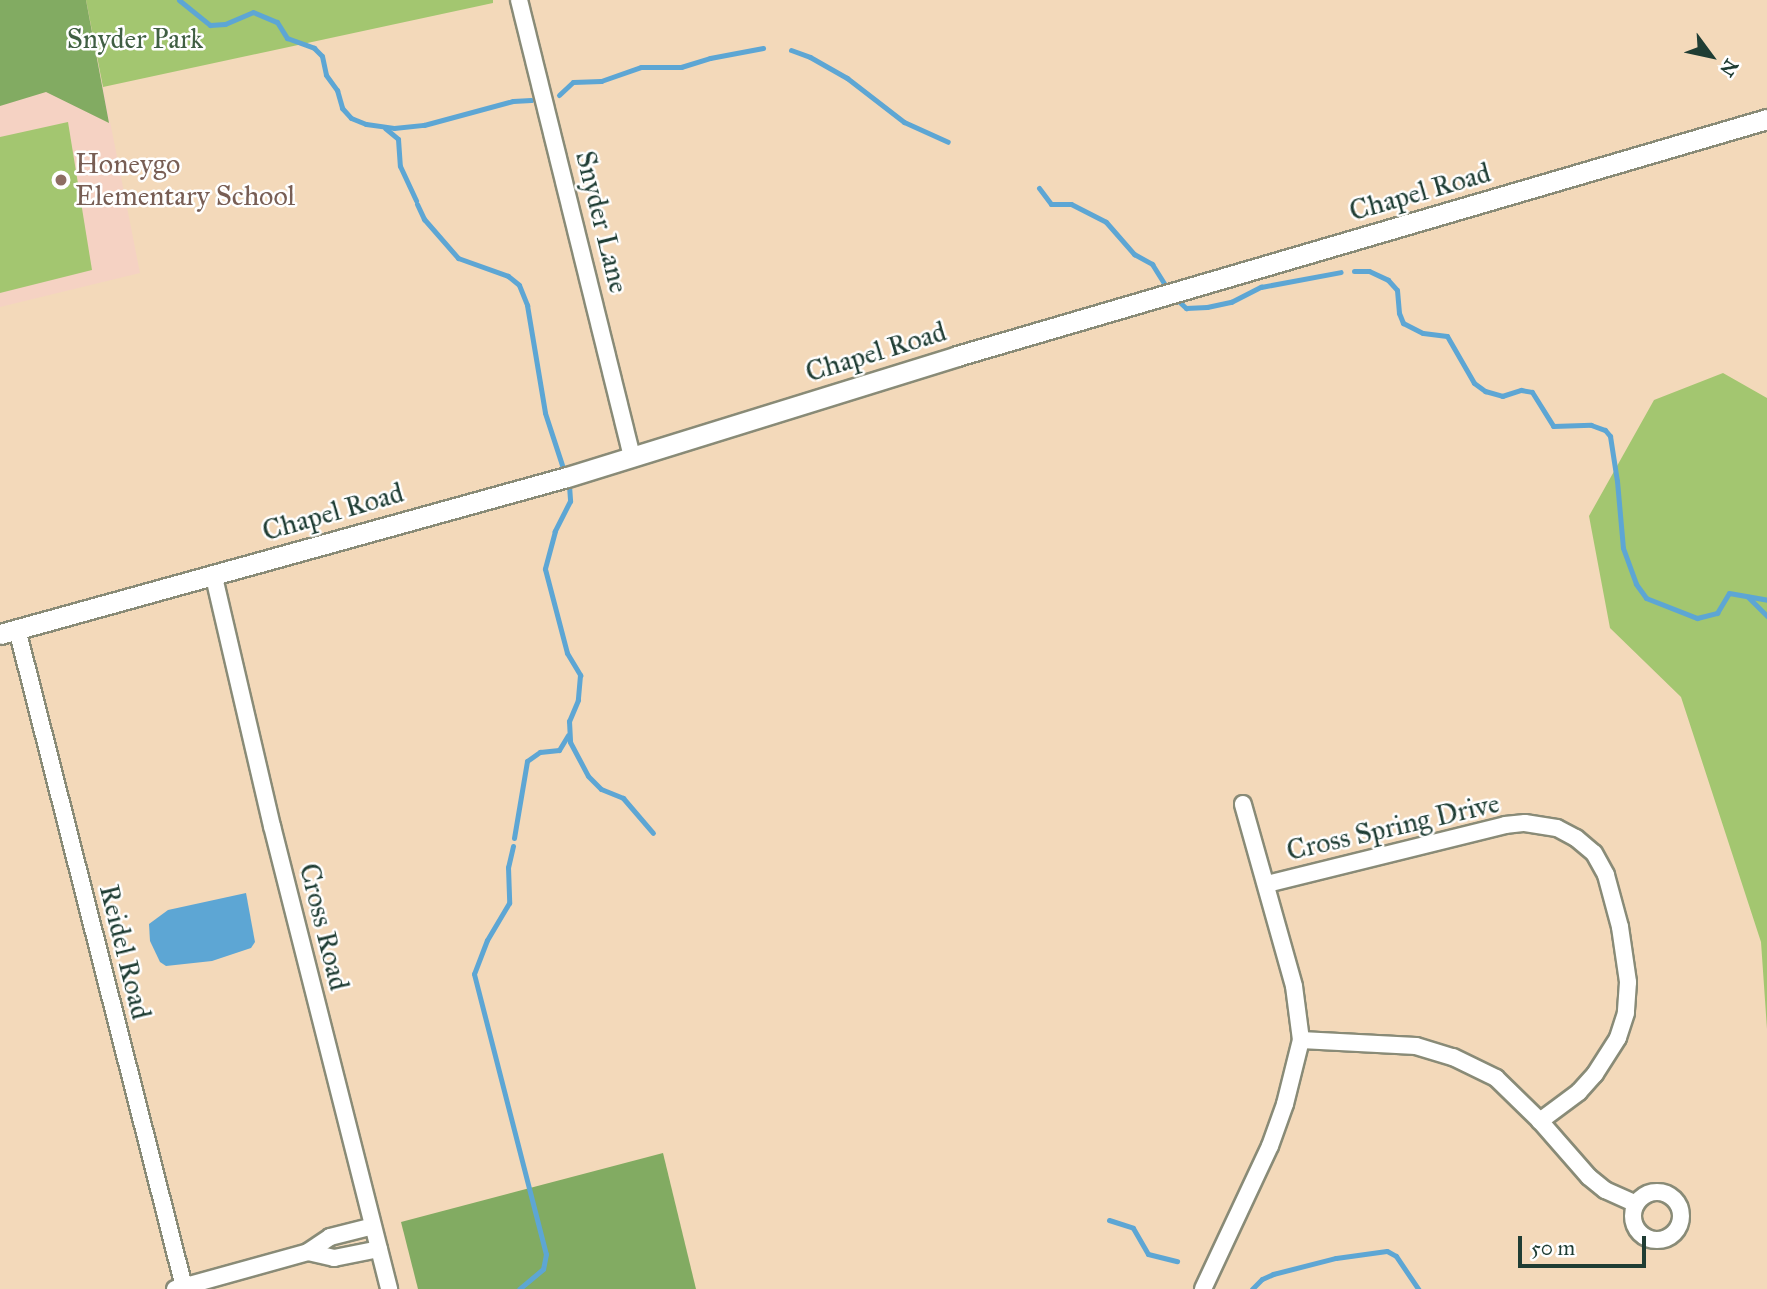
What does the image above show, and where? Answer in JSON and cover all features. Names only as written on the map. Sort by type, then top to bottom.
[{"type":"street","name":"Snyder Lane","points":[[519,0],[632,457]]},
{"type":"street","name":"Chapel Road","points":[[8,632],[214,577],[279,555],[632,457],[1162,296],[1767,119]]},
{"type":"street","name":"Cross Road","points":[[214,577],[272,826],[389,1289]]},
{"type":"street","name":"Reidel Road","points":[[8,632],[179,1288]]},
{"type":"street","points":[[1203,1289],[1274,1135],[1285,1104],[1301,1040],[1294,986],[1242,804]]},
{"type":"street","name":"Cross Spring Drive","points":[[1267,884],[1506,825],[1525,823],[1557,828],[1576,838],[1594,853],[1606,875],[1620,927],[1628,982],[1626,1013],[1618,1038],[1595,1074],[1578,1092],[1540,1121]]},
{"type":"street","points":[[1301,1040],[1416,1046],[1453,1057],[1496,1078],[1540,1121],[1589,1177],[1605,1190],[1636,1204]]},
{"type":"street","points":[[179,1288],[308,1252],[330,1237],[373,1226]]},
{"type":"street","points":[[308,1252],[334,1258],[379,1249]]},
{"type":"shaded area","name":"Honeygo Elementary School","points":[[0,0],[86,0],[140,273],[0,307]]},
{"type":"green space","points":[[0,0],[86,0],[109,123],[46,92],[0,106]]},
{"type":"green space","name":"Snyder Park","points":[[86,0],[493,0],[493,3],[103,87]]},
{"type":"green space","points":[[68,122],[92,270],[0,293],[0,137]]},
{"type":"green space","points":[[1723,373],[1767,398],[1767,1029],[1761,942],[1681,697],[1610,628],[1589,516],[1654,400]]},
{"type":"green space","points":[[663,1153],[696,1289],[418,1289],[401,1222]]},
{"type":"water","points":[[246,893],[255,942],[251,948],[212,961],[166,966],[160,962],[150,941],[149,924],[168,910]]},
{"type":"waterway","points":[[179,0],[210,25],[225,24],[253,12],[277,22],[287,38],[314,48],[322,56],[326,75],[337,90],[342,108],[351,118],[366,124],[394,128],[424,125],[513,101],[531,100]]},
{"type":"waterway","points":[[559,95],[573,82],[601,81],[641,67],[681,67],[710,58],[763,48]]},
{"type":"waterway","points":[[791,50],[810,57],[847,78],[904,122],[948,142]]},
{"type":"waterway","points":[[385,128],[398,139],[400,166],[416,201]]},
{"type":"waterway","points":[[1039,188],[1051,204],[1071,204],[1106,222],[1134,254],[1152,264],[1167,288]]},
{"type":"waterway","points":[[417,204],[424,219],[458,258],[508,276],[519,285],[527,305],[545,413],[563,468]]},
{"type":"waterway","points":[[1354,271],[1369,271],[1388,280],[1397,290],[1399,313],[1403,323],[1423,333],[1447,336],[1474,383],[1485,391],[1502,396],[1521,390],[1532,392],[1553,426],[1591,425],[1605,430],[1610,436],[1617,481],[1623,548],[1636,584],[1646,598],[1697,618],[1717,613],[1729,593],[1767,600]]},
{"type":"waterway","points":[[1173,296],[1186,308],[1207,307],[1231,302],[1261,287],[1341,272]]},
{"type":"waterway","points":[[569,485],[570,501],[555,531],[545,569],[567,653],[580,675],[578,700],[569,721],[570,742],[588,776],[601,789],[623,798],[653,833]]},
{"type":"waterway","points":[[1748,597],[1767,616]]},
{"type":"waterway","points":[[514,838],[527,761],[540,752],[559,750],[568,735]]},
{"type":"waterway","points":[[513,846],[508,867],[509,903],[487,940],[474,974],[546,1254],[543,1269],[519,1289]]},
{"type":"waterway","points":[[1109,1220],[1133,1228],[1148,1254],[1177,1261]]},
{"type":"waterway","points":[[1252,1289],[1262,1279],[1273,1274],[1336,1258],[1387,1251],[1396,1256],[1418,1289]]},
{"type":"place","name":"Honeygo Elementary School","points":[[61,180]]}]
